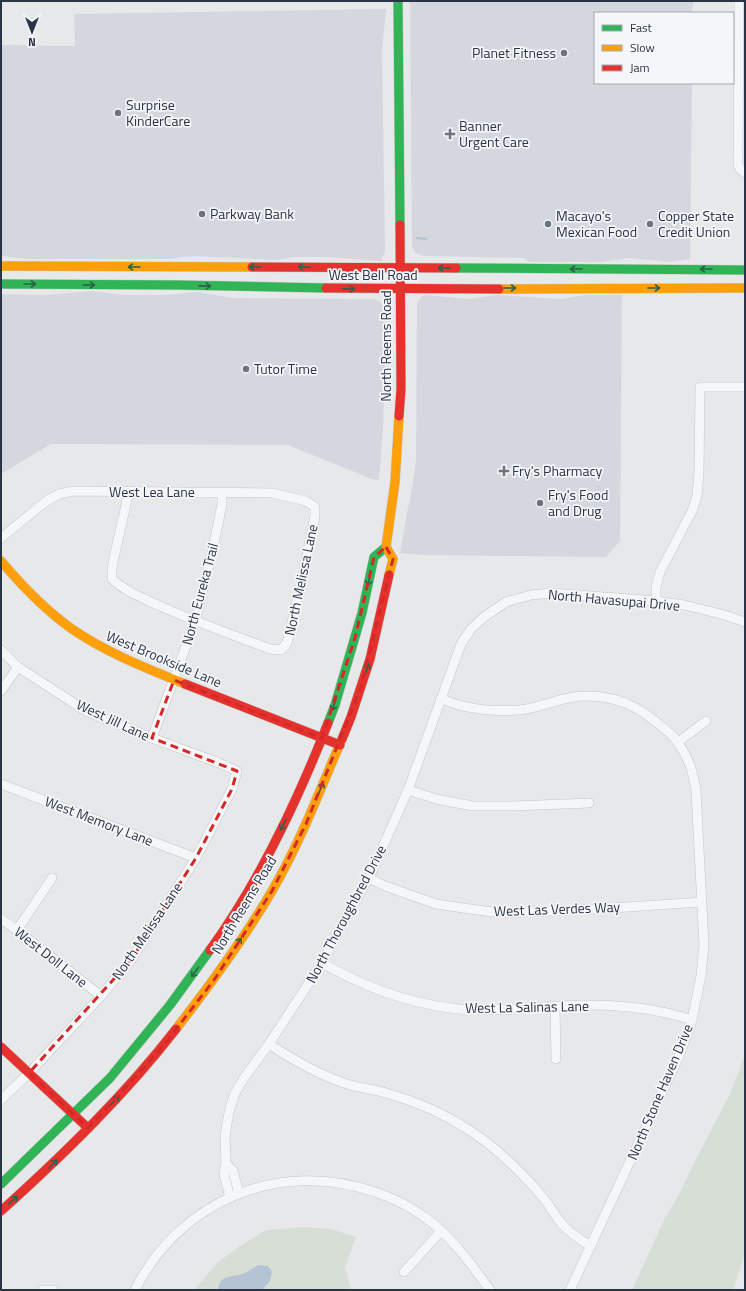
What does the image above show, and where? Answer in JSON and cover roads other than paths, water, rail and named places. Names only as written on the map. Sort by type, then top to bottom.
[{"type":"main road","name":"North Reems Road","points":[[1,1211],[51,1166],[160,1050],[218,974],[272,891],[306,824],[351,717],[370,659],[393,560],[386,547],[394,487],[401,389],[398,1]]},
{"type":"main road","name":"West Bell Road","points":[[1,266],[400,268],[615,278],[745,288]]},
{"type":"main road","points":[[122,285],[132,278],[165,275],[173,267]]},
{"type":"main road","points":[[179,285],[184,276],[209,275],[225,268]]},
{"type":"main road","name":"West Bell Road","points":[[1,284],[179,285],[400,289],[745,270]]},
{"type":"main road","name":"North Reems Road","points":[[1,1184],[110,1078],[170,1006],[218,939],[258,875],[301,789],[335,705],[354,644],[374,557],[386,547]]},
{"type":"main road","name":"West Brookside Lane","points":[[1,561],[36,600],[96,645],[137,665],[340,745]]},
{"type":"main road","points":[[1,1047],[88,1128]]},
{"type":"street","points":[[739,1],[742,80],[738,165],[740,170],[745,173]]},
{"type":"street","points":[[656,601],[656,587],[660,572],[692,511],[697,496],[700,473],[700,387],[745,387]]},
{"type":"street","name":"West Lea Lane","points":[[1,538],[45,502],[59,494],[73,491],[272,493],[306,501],[315,507]]},
{"type":"street","points":[[129,491],[112,567],[112,579],[119,586],[133,594],[195,622]]},
{"type":"street","name":"North Eureka Trail","points":[[152,738],[195,622],[212,553],[222,504],[222,492]]},
{"type":"street","name":"North Melissa Lane","points":[[195,622],[270,649],[281,650],[287,643],[302,581],[315,516],[315,507]]},
{"type":"street","name":"North Havasupai Drive","points":[[506,602],[531,594],[551,593],[656,601],[684,605],[721,614],[745,622]]},
{"type":"street","name":"North Thoroughbred Drive","points":[[230,1198],[224,1174],[226,1164],[225,1137],[230,1108],[235,1094],[244,1078],[269,1044],[322,963],[349,911],[369,878],[408,790],[461,644],[471,629],[484,617],[506,602]]},
{"type":"street","name":"West Jill Lane","points":[[1,650],[18,667],[86,711],[237,771]]},
{"type":"street","points":[[1,691],[18,667]]},
{"type":"street","name":"North Stone Haven Drive","points":[[442,699],[468,707],[494,710],[520,710],[572,697],[608,697],[646,713],[678,742],[688,760],[694,779],[704,945],[701,976],[692,1020],[679,1056],[570,1290]]},
{"type":"street","points":[[678,742],[706,721]]},
{"type":"street","name":"North Melissa Lane","points":[[1,1100],[29,1074],[101,996],[131,960],[196,858],[232,789],[237,771]]},
{"type":"street","name":"West Memory Lane","points":[[1,784],[196,858]]},
{"type":"street","points":[[408,790],[436,799],[473,806],[589,803]]},
{"type":"street","points":[[17,930],[52,878]]},
{"type":"street","name":"West Las Verdes Way","points":[[369,878],[385,886],[436,904],[470,910],[501,913],[598,909],[702,902]]},
{"type":"street","name":"West Doll Lane","points":[[1,919],[101,996]]},
{"type":"street","name":"West La Salinas Lane","points":[[322,963],[351,979],[372,988],[398,997],[423,1003],[470,1010],[590,1005],[622,1006],[672,1014],[692,1020]]},
{"type":"street","points":[[555,1007],[556,1059]]},
{"type":"street","points":[[269,1044],[317,1072],[347,1084],[409,1100],[440,1113],[470,1130],[510,1162],[542,1196],[562,1224],[576,1238],[591,1246]]},
{"type":"street","name":"North Thoroughbred Drive","points":[[226,1164],[233,1171],[239,1194]]},
{"type":"street","points":[[135,1290],[158,1253],[178,1232],[197,1216],[230,1198],[257,1187],[280,1182],[309,1181],[340,1183],[372,1191],[405,1205],[426,1218],[441,1231],[458,1248],[490,1290]]},
{"type":"street","points":[[404,1272],[441,1231]]},
{"type":"street","points":[[43,1290],[53,1290]]},
{"type":"water","points":[[259,1265],[268,1266],[272,1272],[270,1281],[262,1290],[218,1290],[223,1279],[244,1273]]},
{"type":"waterway","points":[[417,238],[426,239]]},
{"type":"place","name":"Planet Fitness","points":[[564,53]]},
{"type":"place","name":"Surprise KinderCare","points":[[118,113]]},
{"type":"place","name":"Banner Urgent Care","points":[[450,134]]},
{"type":"place","name":"Parkway Bank","points":[[202,214]]},
{"type":"place","name":"Macayo's Mexican Food","points":[[548,224]]},
{"type":"place","name":"Copper State Credit Union","points":[[650,224]]},
{"type":"place","name":"Tutor Time","points":[[246,369]]},
{"type":"place","name":"Fry's Pharmacy","points":[[504,471]]},
{"type":"place","name":"Fry's Food and Drug","points":[[540,503]]}]
